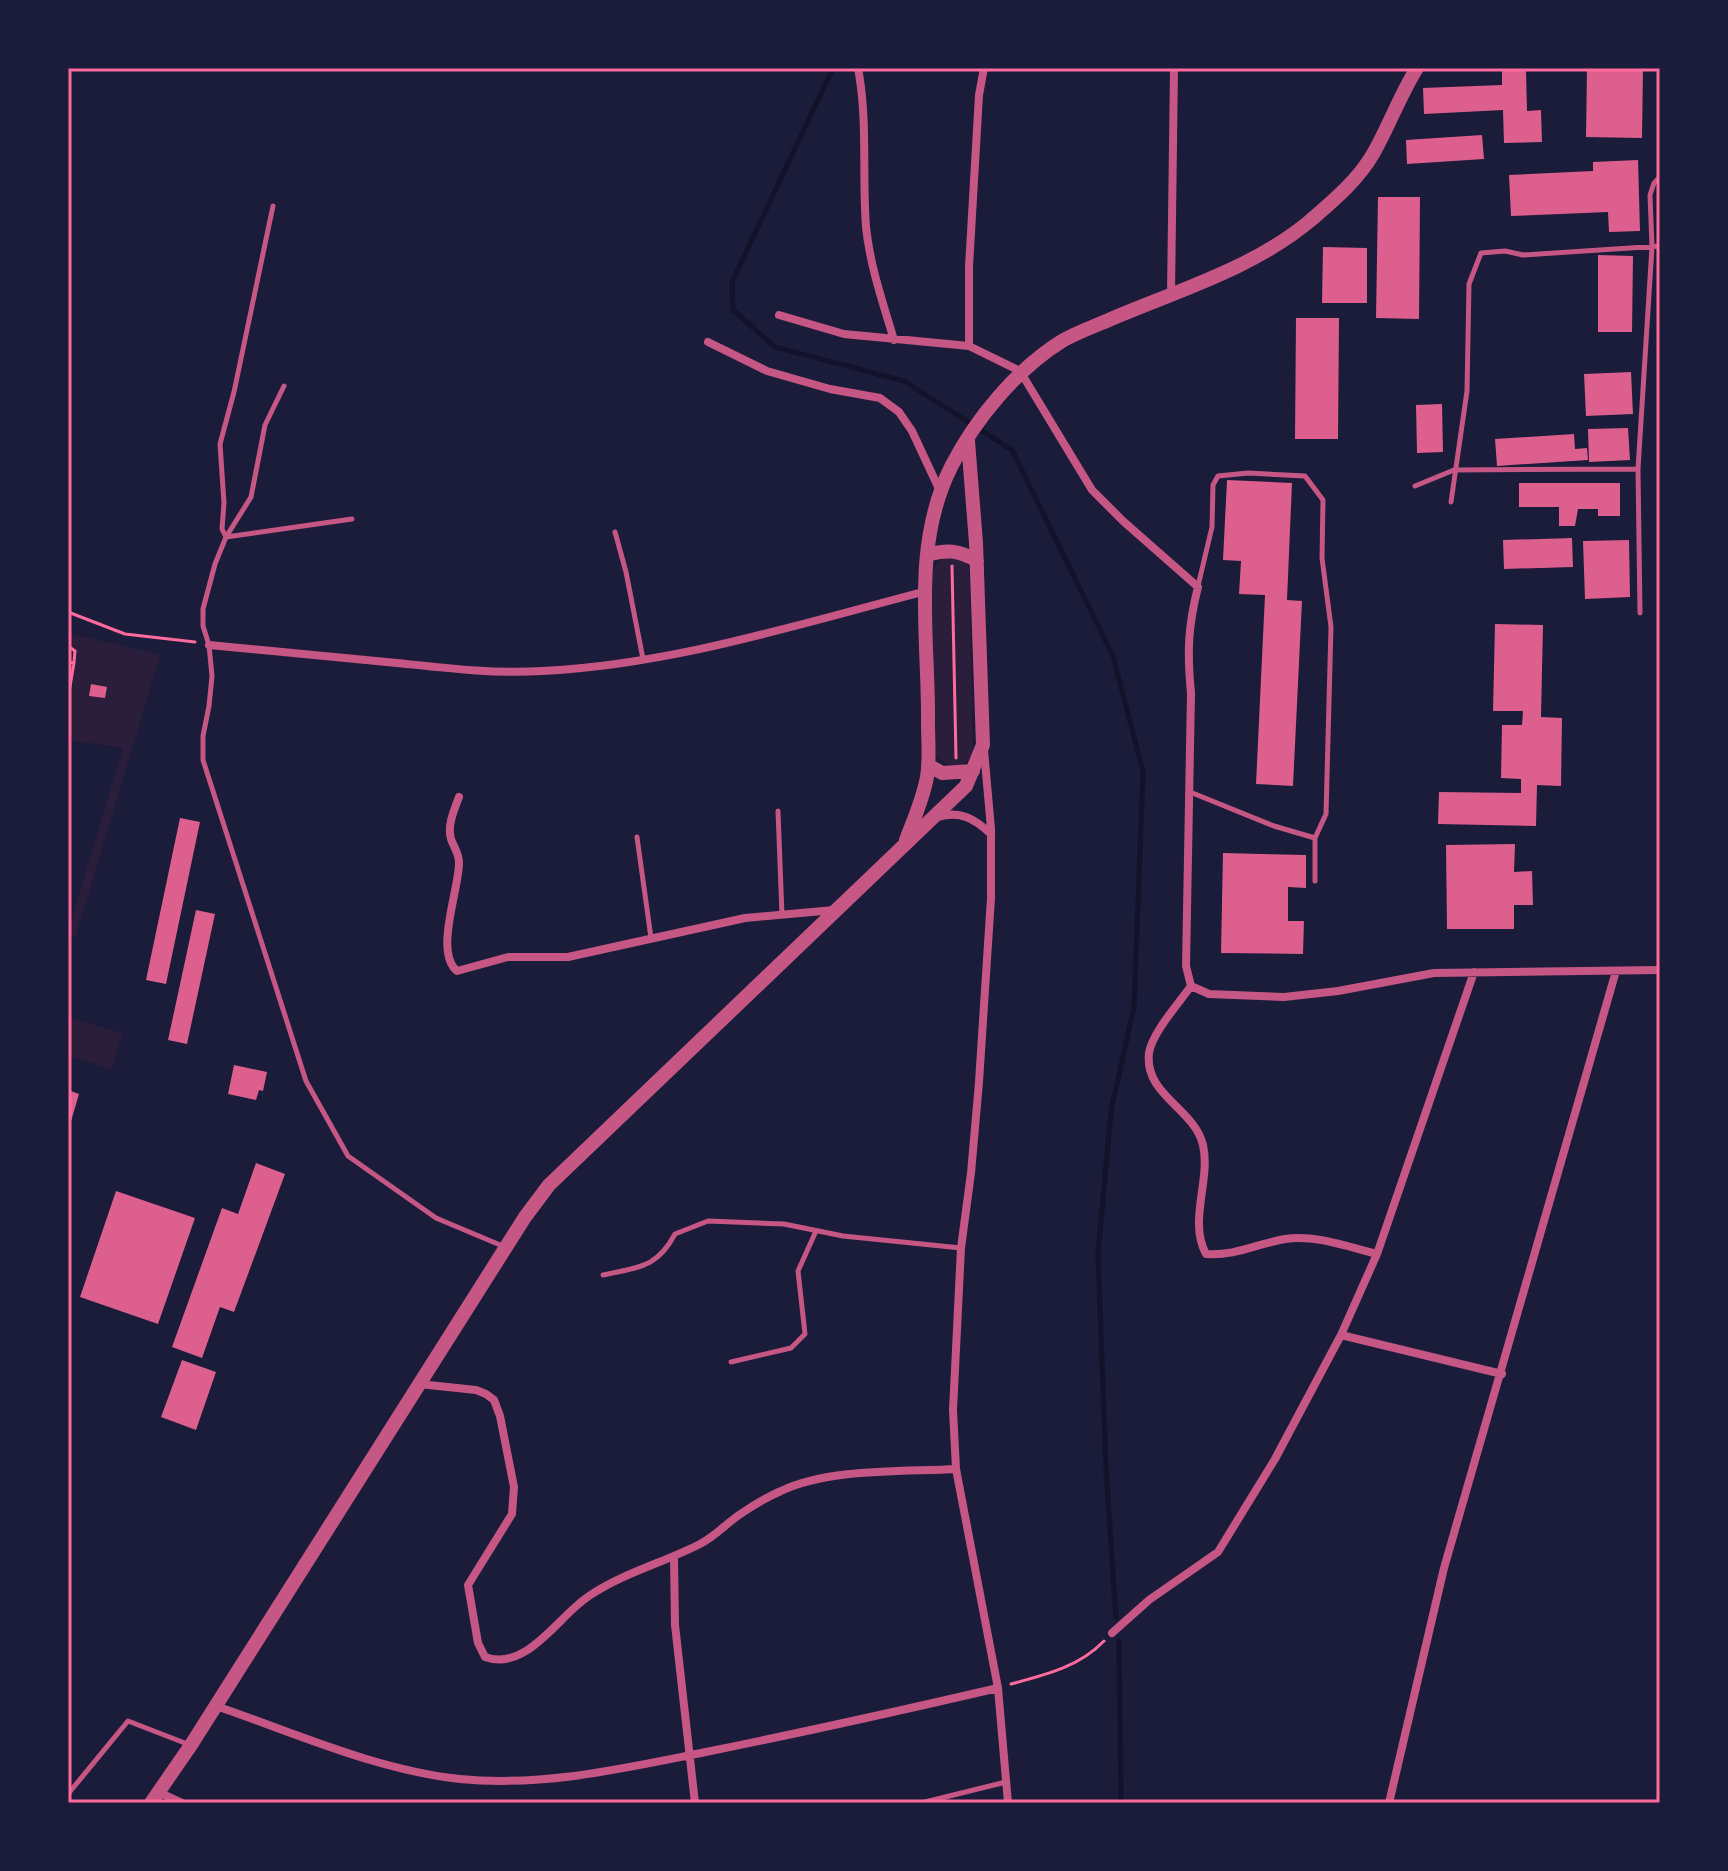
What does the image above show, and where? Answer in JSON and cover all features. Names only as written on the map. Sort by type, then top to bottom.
[{"type":"street","points":[[858,68],[863,105],[868,245],[894,340]]},
{"type":"street","points":[[969,346],[970,251],[979,95],[984,68]]},
{"type":"street","points":[[1171,294],[1174,68]]},
{"type":"street","points":[[905,844],[921,801],[928,765],[923,592],[927,555],[940,492],[952,464],[996,399],[1020,371],[1064,340],[1226,271],[1281,242],[1310,221],[1342,192],[1371,157],[1417,68]]},
{"type":"street","points":[[779,315],[844,334],[969,346],[1020,371],[1092,490],[1198,587],[1189,625],[1188,647],[1191,693],[1186,966],[1191,986],[1154,1040],[1149,1051],[1149,1067],[1155,1083],[1192,1121],[1203,1145],[1200,1242],[1206,1254],[1227,1255],[1287,1238],[1318,1241],[1377,1254]]},
{"type":"street","points":[[708,342],[767,371],[830,389],[880,398],[899,412],[912,431],[940,492]]},
{"type":"street","points":[[968,441],[977,561],[983,745],[991,834],[991,898],[971,1173],[961,1248],[953,1410],[956,1469],[998,1688],[1008,1803]]},
{"type":"street","points":[[927,555],[960,551],[977,561]]},
{"type":"street","points":[[209,645],[487,672],[543,671],[643,659],[787,628],[923,592]]},
{"type":"street","points":[[182,1803],[155,1798],[525,1217],[559,1175],[966,786],[983,745]]},
{"type":"street","points":[[928,765],[942,773],[973,771]]},
{"type":"street","points":[[459,797],[450,826],[451,839],[459,854],[459,867],[448,929],[448,955],[457,971],[508,957],[568,957],[745,918],[839,909]]},
{"type":"street","points":[[931,820],[962,815],[979,822],[991,834]]},
{"type":"street","points":[[1191,986],[1209,994],[1284,997],[1338,991],[1434,973],[1660,970]]},
{"type":"street","points":[[1389,1803],[1444,1568],[1616,971]]},
{"type":"street","points":[[1112,1633],[1149,1600],[1218,1552],[1275,1459],[1341,1335],[1377,1254],[1474,972]]},
{"type":"street","points":[[1341,1335],[1502,1374]]},
{"type":"street","points":[[418,1384],[476,1390],[494,1400],[500,1416],[514,1487],[512,1514],[468,1585],[478,1643],[485,1657],[497,1662],[509,1661],[548,1634],[587,1597],[631,1573],[703,1543],[740,1514],[781,1491],[809,1480],[956,1469]]},
{"type":"street","points":[[674,1556],[675,1625],[695,1803]]},
{"type":"street","points":[[216,1706],[392,1765],[458,1779],[510,1782],[614,1770],[845,1724],[998,1688]]},
{"type":"lane","points":[[1640,613],[1638,469],[1652,247],[1650,195],[1660,177]]},
{"type":"lane","points":[[226,537],[222,529],[224,503],[220,444],[273,206]]},
{"type":"lane","points":[[1451,502],[1467,391],[1469,284],[1481,253],[1505,251],[1523,255],[1660,246]]},
{"type":"lane","points":[[284,386],[265,425],[251,497],[226,537],[203,609],[212,676],[203,736],[203,760],[306,1081],[348,1156],[436,1218],[506,1247]]},
{"type":"lane","points":[[1415,486],[1454,470],[1638,469]]},
{"type":"lane","points":[[1198,587],[1212,527],[1213,485],[1218,476],[1248,473],[1305,476],[1323,500],[1322,558],[1331,627],[1326,814],[1315,838],[1315,881]]},
{"type":"lane","points":[[226,537],[352,519]]},
{"type":"lane","points":[[615,532],[643,659]]},
{"type":"lane","points":[[1190,792],[1274,826],[1315,838]]},
{"type":"lane","points":[[778,811],[782,915]]},
{"type":"lane","points":[[637,837],[651,939]]},
{"type":"lane","points":[[603,1275],[639,1267],[664,1255],[675,1234],[708,1221],[784,1224],[843,1236],[961,1248]]},
{"type":"lane","points":[[731,1362],[791,1348],[805,1334],[798,1271],[816,1231]]},
{"type":"lane","points":[[68,1794],[128,1721],[191,1745]]},
{"type":"lane","points":[[921,1803],[1007,1782]]},
{"type":"path","points":[[952,551],[957,764]]},
{"type":"path","points":[[68,612],[125,634],[209,645]]},
{"type":"path","points":[[68,646],[75,651],[68,698]]},
{"type":"path","points":[[68,662],[74,663]]},
{"type":"path","points":[[998,1688],[1058,1672],[1091,1655],[1112,1633]]},
{"type":"shaded area","points":[[946,557],[961,560],[969,567],[973,753],[965,763],[955,766],[945,763],[936,755],[932,573],[938,562]]},
{"type":"shaded area","points":[[68,633],[160,655],[76,936],[68,941],[68,931],[123,748],[68,740]]},
{"type":"shaded area","points":[[68,1017],[122,1033],[112,1069],[68,1056]]},
{"type":"building","points":[[1587,68],[1643,68],[1642,138],[1586,137]]},
{"type":"building","points":[[1502,71],[1526,71],[1527,111],[1541,110],[1542,142],[1504,143],[1503,110],[1424,114],[1423,88],[1502,85]]},
{"type":"building","points":[[1482,135],[1484,159],[1407,164],[1406,140]]},
{"type":"building","points":[[1638,160],[1640,231],[1609,232],[1608,212],[1511,216],[1509,175],[1593,171],[1593,162]]},
{"type":"building","points":[[1378,197],[1420,197],[1419,319],[1376,318]]},
{"type":"building","points":[[1323,247],[1367,248],[1367,303],[1322,303]]},
{"type":"building","points":[[1598,255],[1633,256],[1632,332],[1598,332]]},
{"type":"building","points":[[1296,318],[1339,318],[1338,439],[1295,439]]},
{"type":"building","points":[[1631,372],[1633,414],[1586,416],[1584,374]]},
{"type":"building","points":[[1442,404],[1443,452],[1417,453],[1416,405]]},
{"type":"building","points":[[1628,428],[1630,460],[1589,462],[1588,429]]},
{"type":"building","points":[[1574,434],[1575,449],[1587,448],[1588,460],[1497,466],[1495,439]]},
{"type":"building","points":[[1227,480],[1292,483],[1287,600],[1302,601],[1293,786],[1256,784],[1265,595],[1239,594],[1241,561],[1223,560]]},
{"type":"building","points":[[1519,483],[1620,483],[1620,516],[1598,516],[1598,509],[1578,509],[1575,526],[1559,526],[1559,507],[1519,507]]},
{"type":"building","points":[[1572,538],[1573,567],[1504,569],[1503,540]]},
{"type":"building","points":[[1629,540],[1630,597],[1585,599],[1583,541]]},
{"type":"building","points":[[1495,624],[1543,625],[1541,717],[1562,718],[1561,786],[1537,785],[1536,826],[1438,824],[1439,792],[1521,793],[1521,779],[1501,778],[1502,725],[1522,725],[1523,711],[1493,711]]},
{"type":"building","points":[[91,684],[107,687],[105,698],[89,696]]},
{"type":"building","points":[[180,818],[200,822],[166,984],[146,980]]},
{"type":"building","points":[[1515,844],[1514,872],[1532,871],[1533,905],[1514,905],[1514,929],[1447,929],[1446,845]]},
{"type":"building","points":[[1223,853],[1306,855],[1306,888],[1288,887],[1288,921],[1304,921],[1303,954],[1221,953]]},
{"type":"building","points":[[196,910],[215,914],[187,1044],[168,1040]]},
{"type":"building","points":[[234,1065],[267,1072],[263,1091],[259,1090],[256,1100],[228,1094]]},
{"type":"building","points":[[68,1090],[79,1094],[69,1128],[68,1128]]},
{"type":"building","points":[[256,1163],[285,1174],[234,1312],[220,1307],[202,1358],[172,1347],[222,1208],[238,1214]]},
{"type":"building","points":[[116,1191],[195,1218],[158,1324],[80,1297]]},
{"type":"building","points":[[182,1360],[216,1372],[196,1430],[161,1417]]},
{"type":"waterway","points":[[833,68],[732,282],[733,310],[775,347],[904,381],[1012,450],[1113,656],[1143,772],[1134,1007],[1111,1111],[1098,1254],[1106,1468],[1116,1618]]},
{"type":"waterway","points":[[1119,1641],[1121,1803]]}]
